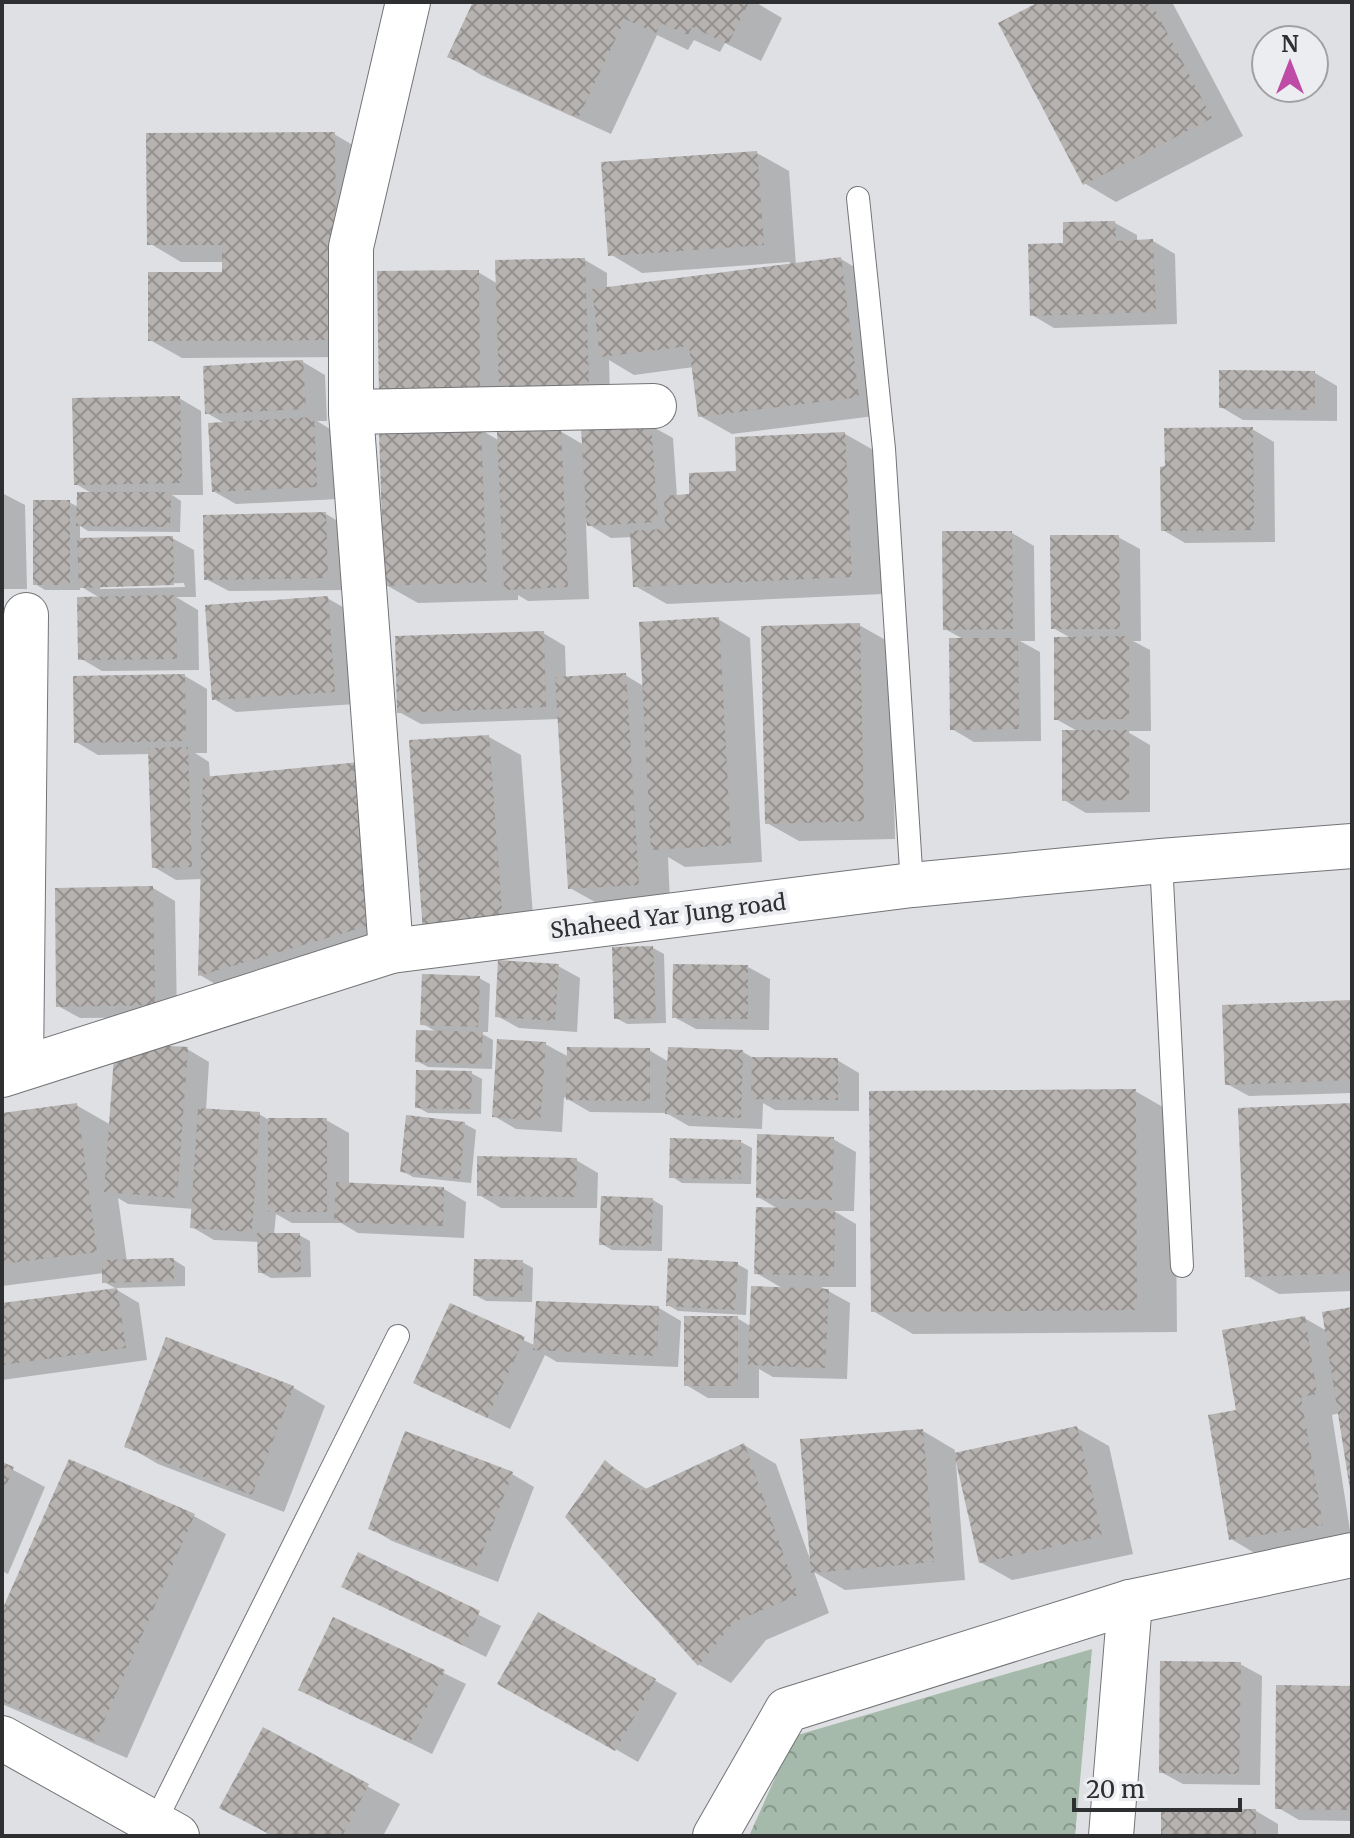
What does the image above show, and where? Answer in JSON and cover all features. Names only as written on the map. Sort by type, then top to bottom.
[{"type":"street","points":[[391,951],[351,412],[351,247],[408,2]]},
{"type":"street","points":[[351,412],[654,406]]},
{"type":"street","points":[[12,1071],[26,615]]},
{"type":"street","name":"Shaheed Yar Jung road","points":[[12,1071],[391,951],[912,885],[1352,846]]},
{"type":"street","points":[[715,1836],[787,1710],[1130,1602],[1352,1555]]},
{"type":"street","points":[[1111,1836],[1130,1602]]},
{"type":"street","points":[[2,1738],[160,1831]]},
{"type":"lane","points":[[858,198],[884,449],[912,885]]},
{"type":"lane","points":[[1161,861],[1182,1266]]},
{"type":"lane","points":[[160,1831],[398,1336]]},
{"type":"green space","points":[[1092,1649],[1075,1836],[749,1836],[794,1736]]},
{"type":"building","points":[[473,2],[749,2],[728,44],[692,27],[688,35],[661,23],[656,33],[625,19],[578,118],[447,57]]},
{"type":"building","points":[[1039,2],[1151,2],[1212,118],[1083,185],[998,23]]},
{"type":"building","points":[[335,132],[337,340],[148,341],[148,272],[222,272],[222,245],[147,245],[146,133]]},
{"type":"building","points":[[757,151],[764,245],[608,256],[601,162]]},
{"type":"building","points":[[1115,221],[1116,241],[1153,239],[1156,312],[1030,316],[1028,244],[1063,243],[1063,222]]},
{"type":"building","points":[[841,257],[859,397],[698,417],[689,346],[600,357],[592,289]]},
{"type":"building","points":[[585,258],[589,386],[499,388],[495,260]]},
{"type":"building","points":[[479,270],[480,396],[379,397],[377,271]]},
{"type":"building","points":[[303,360],[306,409],[205,414],[203,366]]},
{"type":"building","points":[[1219,370],[1315,371],[1315,410],[1219,408]]},
{"type":"building","points":[[180,396],[182,483],[74,485],[72,398]]},
{"type":"building","points":[[314,417],[317,487],[212,492],[208,423]]},
{"type":"building","points":[[651,424],[658,522],[587,526],[581,428]]},
{"type":"building","points":[[1253,427],[1254,530],[1161,531],[1160,467],[1165,466],[1164,428]]},
{"type":"building","points":[[481,428],[487,582],[384,586],[379,431]]},
{"type":"building","points":[[561,429],[568,587],[504,590],[497,432]]},
{"type":"building","points":[[845,432],[852,577],[633,587],[630,531],[665,529],[664,496],[689,494],[689,473],[736,471],[735,437]]},
{"type":"building","points":[[77,492],[171,492],[170,527],[76,526]]},
{"type":"building","points":[[33,500],[70,500],[70,585],[33,585]]},
{"type":"building","points":[[326,512],[328,578],[204,580],[203,515]]},
{"type":"building","points":[[942,531],[1012,531],[1013,629],[943,630]]},
{"type":"building","points":[[1050,535],[1119,535],[1120,629],[1051,629]]},
{"type":"building","points":[[173,536],[174,585],[79,588],[77,538]]},
{"type":"building","points":[[176,595],[177,659],[78,660],[77,597]]},
{"type":"building","points":[[328,596],[335,692],[212,700],[205,605]]},
{"type":"building","points":[[719,617],[731,845],[651,850],[639,622]]},
{"type":"building","points":[[860,623],[864,821],[765,824],[761,626]]},
{"type":"building","points":[[544,631],[546,707],[397,713],[395,636]]},
{"type":"building","points":[[1129,636],[1129,719],[1054,720],[1054,637]]},
{"type":"building","points":[[949,638],[1018,638],[1019,729],[950,730]]},
{"type":"building","points":[[626,673],[639,885],[568,889],[555,677]]},
{"type":"building","points":[[185,674],[186,741],[74,743],[73,676]]},
{"type":"building","points":[[1062,730],[1129,730],[1129,800],[1062,801]]},
{"type":"building","points":[[489,735],[503,926],[423,932],[409,740]]},
{"type":"building","points":[[188,747],[192,867],[152,868],[148,748]]},
{"type":"building","points":[[360,762],[371,925],[198,976],[203,777]]},
{"type":"building","points":[[153,886],[155,1005],[56,1007],[55,888]]},
{"type":"building","points":[[653,946],[656,1018],[614,1019],[612,947]]},
{"type":"building","points":[[498,960],[559,964],[555,1021],[495,1017]]},
{"type":"building","points":[[673,964],[748,965],[748,1019],[672,1018]]},
{"type":"building","points":[[422,974],[480,976],[478,1027],[420,1025]]},
{"type":"building","points":[[1352,1000],[1352,1080],[1225,1085],[1222,1005]]},
{"type":"building","points":[[416,1030],[483,1032],[481,1064],[415,1062]]},
{"type":"building","points":[[497,1039],[546,1042],[540,1121],[492,1117]]},
{"type":"building","points":[[115,1043],[188,1047],[177,1198],[104,1192]]},
{"type":"building","points":[[567,1047],[650,1048],[650,1101],[566,1100]]},
{"type":"building","points":[[668,1047],[743,1050],[741,1118],[665,1114]]},
{"type":"building","points":[[752,1057],[838,1058],[838,1100],[751,1099]]},
{"type":"building","points":[[416,1070],[472,1071],[471,1109],[415,1108]]},
{"type":"building","points":[[1136,1089],[1137,1310],[871,1312],[869,1091]]},
{"type":"building","points":[[77,1103],[97,1252],[2,1264],[2,1113]]},
{"type":"building","points":[[1352,1103],[1352,1273],[1245,1277],[1238,1108]]},
{"type":"building","points":[[198,1108],[260,1112],[252,1232],[190,1228]]},
{"type":"building","points":[[406,1115],[465,1122],[460,1179],[400,1172]]},
{"type":"building","points":[[268,1118],[327,1118],[327,1212],[268,1212]]},
{"type":"building","points":[[757,1134],[834,1137],[832,1200],[756,1198]]},
{"type":"building","points":[[670,1138],[741,1140],[741,1179],[669,1178]]},
{"type":"building","points":[[477,1156],[577,1158],[576,1197],[477,1196]]},
{"type":"building","points":[[336,1182],[444,1187],[443,1226],[334,1222]]},
{"type":"building","points":[[601,1196],[653,1198],[651,1246],[599,1245]]},
{"type":"building","points":[[756,1207],[835,1209],[834,1276],[754,1274]]},
{"type":"building","points":[[257,1233],[300,1233],[301,1272],[258,1273]]},
{"type":"building","points":[[174,1258],[174,1281],[102,1283],[102,1260]]},
{"type":"building","points":[[668,1258],[738,1262],[735,1310],[666,1306]]},
{"type":"building","points":[[474,1259],[523,1260],[522,1297],[473,1296]]},
{"type":"building","points":[[751,1286],[829,1289],[825,1368],[748,1365]]},
{"type":"building","points":[[117,1288],[126,1348],[2,1365],[2,1303]]},
{"type":"building","points":[[536,1301],[659,1306],[657,1356],[533,1350]]},
{"type":"building","points":[[450,1303],[525,1337],[487,1418],[413,1383]]},
{"type":"building","points":[[1352,1307],[1352,1490],[1350,1490],[1322,1312]]},
{"type":"building","points":[[684,1316],[738,1316],[738,1386],[684,1386]]},
{"type":"building","points":[[1305,1316],[1317,1394],[1301,1397],[1323,1525],[1229,1540],[1208,1415],[1236,1410],[1222,1330]]},
{"type":"building","points":[[166,1337],[294,1386],[252,1495],[124,1447]]},
{"type":"building","points":[[1077,1426],[1102,1536],[979,1563],[954,1453]]},
{"type":"building","points":[[923,1429],[934,1562],[811,1573],[800,1439]]},
{"type":"building","points":[[405,1431],[513,1472],[475,1571],[368,1529]]},
{"type":"building","points":[[744,1443],[798,1595],[734,1622],[698,1666],[565,1517],[605,1460],[641,1491]]},
{"type":"building","points":[[69,1459],[195,1514],[95,1742],[2,1701],[2,1610]]},
{"type":"building","points":[[2,1462],[14,1467],[2,1495]]},
{"type":"building","points":[[358,1552],[480,1611],[464,1646],[341,1587]]},
{"type":"building","points":[[538,1612],[656,1679],[615,1751],[497,1684]]},
{"type":"building","points":[[333,1617],[445,1670],[410,1743],[298,1690]]},
{"type":"building","points":[[1160,1661],[1241,1662],[1239,1774],[1159,1773]]},
{"type":"building","points":[[1276,1685],[1352,1686],[1352,1810],[1275,1809]]},
{"type":"building","points":[[263,1727],[369,1784],[342,1836],[266,1836],[267,1833],[219,1808]]},
{"type":"building","points":[[1161,1809],[1256,1809],[1256,1836],[1161,1836]]}]
